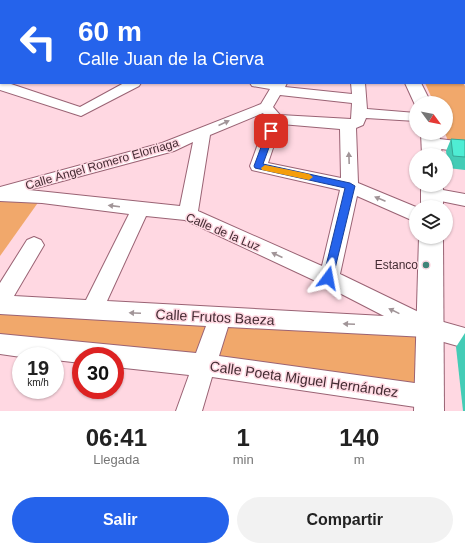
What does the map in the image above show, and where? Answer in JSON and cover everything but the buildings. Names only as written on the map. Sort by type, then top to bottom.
[{"type":"main road","points":[[413,84],[419,96]]},
{"type":"main road","points":[[429,404],[431,244]]},
{"type":"street","points":[[0,84],[81,112],[132,84]]},
{"type":"street","points":[[264,84],[409,116]]},
{"type":"street","points":[[278,86],[258,166],[350,186],[409,212]]},
{"type":"street","points":[[271,113],[356,105]]},
{"type":"street","points":[[328,278],[350,186],[356,105]]},
{"type":"street","name":"Calle Ángel Romero Elorriaga","points":[[44,188],[168,147],[250,112],[271,113]]},
{"type":"street","points":[[188,214],[203,132]]},
{"type":"street","points":[[431,144],[465,147]]},
{"type":"street","name":"Calle de la Luz","points":[[0,194],[44,188],[140,209],[188,214],[328,278],[430,328]]},
{"type":"street","points":[[432,195],[465,200]]},
{"type":"street","points":[[92,311],[140,209]]},
{"type":"street","points":[[0,303],[34,245]]},
{"type":"street","name":"Calle Frutos Baeza","points":[[0,303],[92,311],[430,328]]},
{"type":"street","name":"Calle Poeta Miguel Hernández","points":[[220,318],[204,365],[429,404]]},
{"type":"street","points":[[430,328],[465,338]]},
{"type":"street","points":[[0,344],[204,365],[189,411]]},
{"type":"shaded area","points":[[425,84],[464,84],[465,86],[465,142],[448,141],[453,140],[453,96],[431,96]]},
{"type":"shaded area","points":[[0,195],[42,197],[0,256]]},
{"type":"shaded area","points":[[0,305],[429,328],[429,397],[204,365],[124,357],[124,347],[72,347],[72,351],[64,351],[64,347],[29,347],[0,344]]},
{"type":"slow traffic","points":[[265,168],[309,177]]},
{"type":"place","name":"Estanco","points":[[426,265]]},
{"type":"route","points":[[271,131],[258,166],[350,186],[328,278]]}]
